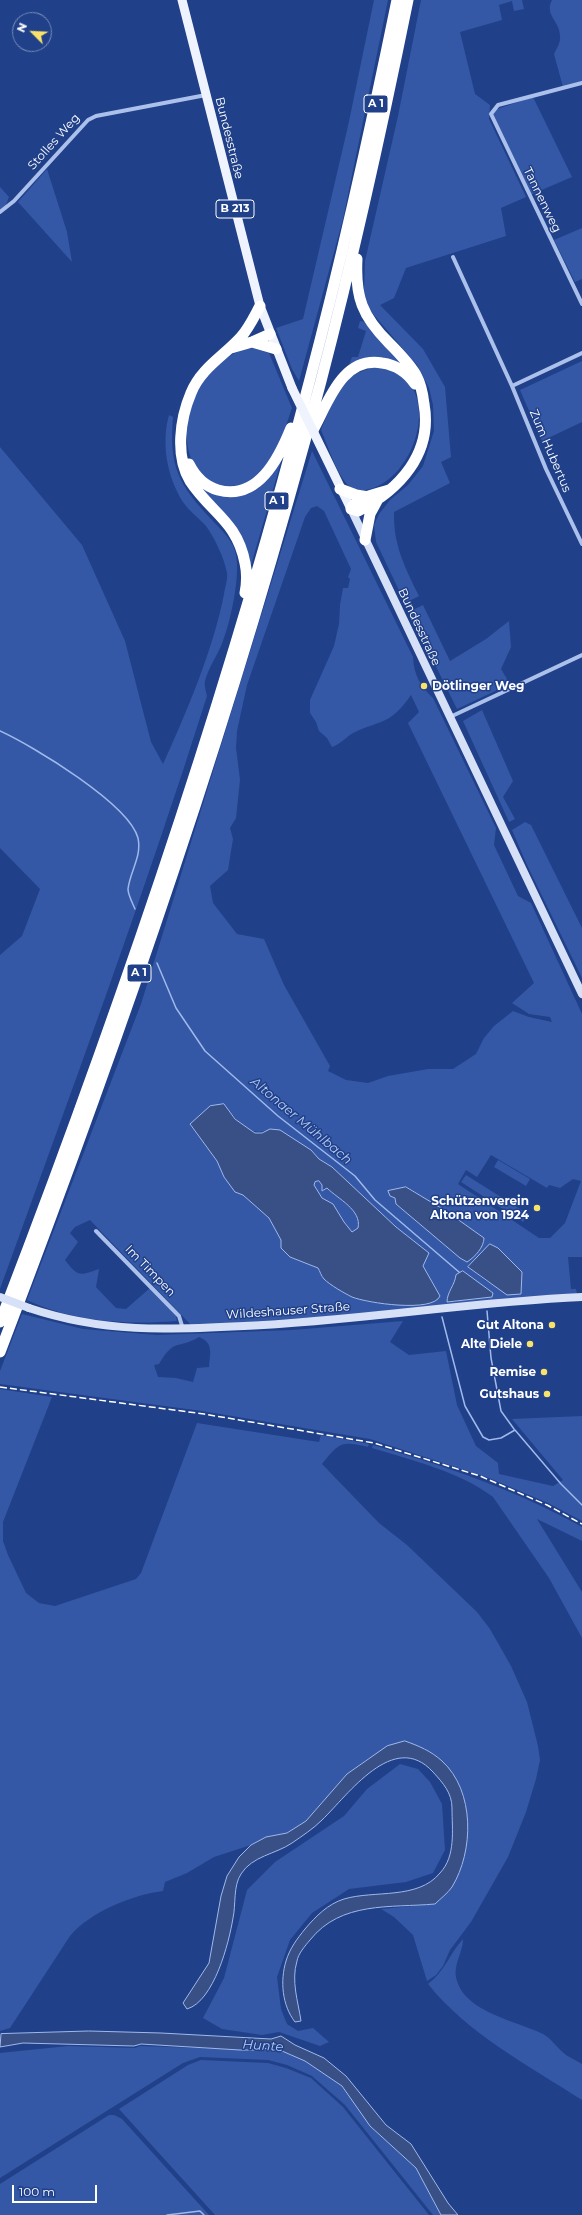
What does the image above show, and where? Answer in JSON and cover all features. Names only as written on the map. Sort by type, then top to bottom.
[{"type":"highway","name":"A 1","points":[[0,1322],[37,1224],[136,946],[242,621],[310,380],[354,201],[397,0]]},
{"type":"highway","name":"A 1","points":[[0,1352],[50,1220],[157,921],[236,680],[302,448],[358,233],[408,0]]},
{"type":"highway","points":[[350,509],[354,504],[373,499],[389,490],[410,470],[421,449],[426,420],[419,381],[412,369],[372,325],[360,303],[356,275],[360,246],[358,233]]},
{"type":"highway","points":[[242,621],[246,579],[242,546],[228,523],[198,492],[190,480],[182,461],[182,424],[192,391],[209,366],[241,337],[260,306]]},
{"type":"highway","points":[[241,337],[269,331]]},
{"type":"highway","points":[[229,348],[252,342],[269,331]]},
{"type":"highway","points":[[252,342],[276,349]]},
{"type":"highway","points":[[302,448],[336,386],[345,375],[358,366],[378,362],[399,368],[411,378],[423,397]]},
{"type":"highway","points":[[182,451],[192,471],[206,484],[225,491],[247,488],[262,478],[274,463],[288,435],[302,395],[310,380]]},
{"type":"highway","points":[[340,489],[373,499]]},
{"type":"highway","points":[[365,540],[373,499]]},
{"type":"main road","name":"Bundesstraße","points":[[182,0],[260,306],[276,349],[292,388],[582,994]]},
{"type":"main road","name":"Wildeshauser Straße","points":[[0,1297],[58,1317],[103,1326],[134,1329],[183,1330],[320,1322],[512,1301],[582,1297]]},
{"type":"street","name":"Tannenweg","points":[[582,83],[498,105],[491,114],[492,120],[582,304]]},
{"type":"street","name":"Stolles Weg","points":[[0,212],[14,201],[88,120],[206,95]]},
{"type":"street","name":"Zum Hubertus","points":[[453,257],[512,386],[546,469],[582,544]]},
{"type":"street","points":[[512,386],[582,353]]},
{"type":"street","points":[[449,718],[582,655]]},
{"type":"street","name":"Im Timpen","points":[[96,1231],[179,1316],[183,1330]]},
{"type":"shaded area","points":[[374,0],[388,0],[343,219],[299,381],[292,369],[276,328],[303,319],[348,126]]},
{"type":"shaded area","points":[[421,0],[522,0],[524,9],[514,11],[512,1],[499,5],[502,20],[460,32],[475,94],[490,105],[489,119],[526,197],[501,208],[506,236],[406,268],[394,298],[380,305],[423,349],[445,387],[451,457],[441,462],[450,483],[394,512],[394,524],[401,556],[419,596],[405,603],[376,542],[374,525],[379,514],[390,500],[408,485],[423,466],[434,431],[433,405],[429,388],[417,365],[367,307],[364,289],[365,261],[398,116]]},
{"type":"shaded area","points":[[552,0],[582,0],[582,81],[563,87],[554,54],[560,38],[558,26],[550,10]]},
{"type":"shaded area","points":[[533,97],[572,177],[530,195],[492,116],[494,110]]},
{"type":"shaded area","points":[[47,169],[67,232],[72,262],[18,202]]},
{"type":"shaded area","points":[[0,187],[9,197],[5,207],[0,211]]},
{"type":"shaded area","points":[[582,228],[582,279],[575,282],[554,240]]},
{"type":"shaded area","points":[[360,321],[366,322],[408,367],[349,365],[352,357],[358,357],[366,331],[358,328]]},
{"type":"shaded area","points":[[253,348],[269,353],[292,408],[278,448],[265,469],[252,480],[242,484],[225,486],[210,481],[201,475],[190,455],[187,436],[189,417],[195,397],[206,379],[219,364],[235,353]]},
{"type":"shaded area","points":[[582,361],[582,422],[542,441],[520,390]]},
{"type":"shaded area","points":[[378,367],[399,374],[411,386],[418,401],[419,418],[416,436],[409,454],[399,469],[386,482],[370,489],[357,490],[350,487],[341,476],[321,430],[330,407],[340,388],[355,375],[365,370]]},
{"type":"shaded area","points":[[169,415],[173,417],[173,449],[178,474],[191,496],[222,530],[235,551],[237,572],[234,598],[228,625],[221,646],[206,677],[205,684],[207,696],[158,845],[0,1289],[0,955],[22,936],[40,889],[0,848],[0,447],[82,545],[125,641],[151,742],[163,764],[190,702],[206,658],[219,614],[227,575],[226,567],[219,548],[213,537],[206,526],[183,502],[177,492],[169,471],[166,437]]},
{"type":"shaded area","points":[[312,451],[413,657],[418,680],[433,698],[496,828],[494,845],[518,896],[531,903],[582,1014],[582,1257],[568,1257],[571,1289],[576,1289],[577,1294],[360,1314],[192,1326],[90,1220],[75,1227],[70,1233],[78,1242],[65,1260],[69,1266],[79,1274],[99,1269],[96,1287],[116,1308],[126,1309],[150,1288],[176,1316],[177,1321],[120,1322],[100,1320],[63,1313],[27,1300],[141,1004]],"holes":[[[317,506],[324,511],[351,569],[348,577],[350,579],[348,588],[343,588],[339,624],[334,646],[310,700],[310,713],[316,722],[319,731],[327,738],[332,747],[339,744],[353,733],[391,717],[404,705],[411,695],[419,712],[408,723],[534,983],[512,1003],[529,1014],[550,1017],[552,1022],[529,1017],[513,1011],[494,1026],[484,1038],[476,1054],[453,1069],[428,1069],[388,1076],[368,1083],[346,1080],[328,1071],[330,1066],[284,985],[264,939],[237,934],[213,903],[210,886],[228,870],[233,839],[230,828],[236,818],[240,780],[236,748],[237,731],[247,685],[305,517],[311,508]],[[224,1104],[233,1116],[249,1129],[256,1131],[270,1129],[311,1150],[319,1159],[332,1167],[396,1227],[414,1241],[423,1266],[440,1296],[419,1305],[369,1302],[352,1297],[324,1279],[318,1268],[290,1257],[281,1248],[281,1240],[269,1218],[243,1195],[235,1192],[224,1177],[217,1161],[190,1125],[210,1106]],[[491,1155],[547,1188],[549,1185],[560,1188],[573,1179],[581,1181],[565,1223],[550,1238],[539,1238],[458,1184],[466,1170],[477,1177]],[[407,1187],[446,1211],[484,1238],[478,1252],[467,1262],[460,1258],[396,1204],[395,1198],[399,1189]],[[490,1245],[498,1248],[522,1272],[504,1291],[486,1281],[468,1267]],[[463,1271],[492,1297],[447,1302],[456,1279]]]},
{"type":"shaded area","points":[[283,455],[249,572],[211,503],[192,474],[236,493]]},
{"type":"shaded area","points":[[423,605],[450,661],[486,639],[509,621],[511,647],[501,669],[510,684],[457,709],[409,612]]},
{"type":"shaded area","points":[[482,710],[513,781],[503,797],[515,819],[509,822],[463,721]]},
{"type":"shaded area","points":[[525,822],[531,825],[582,928],[582,978],[527,865],[512,830]]},
{"type":"shaded area","points":[[498,1160],[530,1179],[526,1186],[494,1167]]},
{"type":"shaded area","points":[[466,1175],[528,1214],[523,1222],[461,1182]]},
{"type":"shaded area","points":[[319,1181],[322,1185],[323,1191],[327,1188],[353,1210],[359,1222],[359,1228],[353,1233],[333,1204],[322,1198],[314,1185],[315,1182]]},
{"type":"shaded area","points":[[22,1314],[83,1329],[157,1335],[292,1330],[403,1321],[390,1342],[409,1355],[446,1351],[457,1405],[476,1446],[498,1463],[499,1474],[553,1486],[563,1480],[512,1419],[582,1416],[582,1521],[548,1503],[489,1478],[370,1439],[202,1411],[0,1384],[0,1371]],"holes":[[[199,1337],[204,1339],[209,1345],[210,1349],[209,1367],[197,1368],[193,1382],[176,1378],[158,1377],[154,1365],[159,1364],[169,1350],[177,1345],[192,1341]]]},
{"type":"shaded area","points":[[0,1389],[52,1397],[3,1522],[3,1541],[26,1593],[39,1603],[55,1606],[136,1579],[141,1573],[197,1423],[319,1442],[321,1435],[369,1444],[368,1447],[346,1444],[337,1447],[322,1464],[379,1523],[407,1545],[477,1612],[490,1629],[511,1666],[527,1702],[540,1760],[526,1812],[508,1857],[471,1922],[450,1950],[443,1966],[436,1975],[427,1981],[413,1935],[394,1917],[381,1909],[435,1904],[451,1888],[459,1784],[443,1762],[424,1748],[369,1758],[347,1774],[306,1821],[287,1833],[266,1837],[251,1845],[214,1857],[187,1873],[165,1882],[163,1891],[138,1896],[112,1906],[89,1919],[78,1927],[70,1936],[10,2028],[0,2031]]},
{"type":"shaded area","points":[[373,1445],[427,1461],[506,1490],[582,1527],[582,1541],[537,1519],[582,1592],[582,1638],[549,1578],[493,1497],[466,1480],[419,1462],[372,1448]]},
{"type":"shaded area","points":[[400,1764],[418,1769],[430,1782],[442,1804],[445,1850],[433,1873],[406,1882],[349,1889],[312,1913],[290,1940],[277,1977],[281,2009],[287,2024],[298,2031],[313,2028],[329,2042],[320,2046],[279,2032],[262,2035],[222,2029],[203,2018],[224,1978],[247,1890],[275,1862],[344,1816],[367,1789]]},
{"type":"shaded area","points":[[463,1939],[456,1970],[457,1981],[462,1992],[470,2001],[481,2008],[506,2020],[543,2034],[566,2055],[582,2064],[582,2100],[521,2062],[480,2034],[444,2002],[428,1984],[443,1968]]},
{"type":"shaded area","points":[[68,2046],[135,2048],[140,2046],[254,2050],[262,2048],[282,2051],[305,2061],[342,2086],[370,2126],[416,2168],[441,2215],[433,2215],[345,2105],[312,2076],[287,2065],[268,2060],[200,2057],[183,2063],[0,2178],[0,2053]]},
{"type":"shaded area","points":[[201,2060],[268,2063],[286,2068],[311,2078],[343,2107],[429,2215],[215,2215],[119,2109],[188,2065]]},
{"type":"shaded area","points":[[109,2115],[114,2115],[122,2119],[209,2215],[0,2215],[0,2184]]},
{"type":"water","points":[[224,1104],[235,1119],[255,1133],[262,1133],[270,1129],[280,1130],[311,1150],[319,1159],[332,1167],[396,1227],[429,1253],[423,1266],[440,1296],[435,1301],[425,1304],[399,1305],[371,1302],[352,1297],[337,1289],[323,1278],[318,1268],[290,1257],[281,1248],[281,1240],[269,1218],[243,1195],[235,1192],[224,1177],[217,1161],[190,1124],[210,1106]],"holes":[[[319,1181],[322,1185],[322,1191],[327,1188],[353,1210],[358,1222],[358,1228],[352,1232],[333,1204],[322,1198],[314,1185],[315,1182]]]},
{"type":"water","points":[[406,1187],[446,1211],[484,1238],[481,1248],[476,1255],[467,1262],[460,1258],[396,1204],[395,1198],[390,1196],[388,1191]]},
{"type":"water","points":[[490,1244],[498,1248],[522,1272],[521,1294],[507,1295],[468,1267]]},
{"type":"water","points":[[463,1271],[493,1293],[492,1297],[447,1302],[448,1295],[456,1275]]},
{"type":"water","points":[[405,1741],[434,1754],[453,1774],[461,1788],[468,1822],[467,1839],[459,1872],[452,1887],[435,1904],[367,1909],[336,1918],[322,1927],[300,1953],[295,1968],[295,1984],[301,2021],[295,2022],[287,2008],[283,1993],[284,1969],[294,1944],[313,1920],[328,1907],[344,1899],[356,1896],[408,1891],[420,1887],[431,1882],[440,1873],[449,1859],[452,1842],[452,1803],[446,1788],[433,1772],[418,1761],[403,1758],[388,1762],[373,1770],[358,1782],[315,1826],[286,1847],[251,1863],[241,1874],[237,1884],[231,1929],[219,1970],[205,1995],[197,2004],[187,2009],[183,2003],[209,1963],[221,1896],[227,1876],[239,1857],[251,1845],[266,1837],[287,1833],[306,1821],[347,1774],[387,1746]]},
{"type":"water","name":"Hunte","points":[[89,2031],[271,2039],[281,2036],[295,2045],[324,2058],[346,2076],[386,2125],[411,2144],[448,2203],[458,2215],[441,2215],[416,2168],[370,2126],[342,2086],[305,2061],[282,2051],[262,2048],[254,2050],[240,2050],[141,2044],[134,2046],[23,2043],[0,2047],[1,2034]]},
{"type":"waterway","name":"Altonaer Mühlbach","points":[[0,731],[34,749],[78,777],[99,793],[131,824],[138,838],[139,845],[137,858],[128,889],[135,909]]},
{"type":"waterway","name":"Altonaer Mühlbach","points":[[157,963],[176,1008],[205,1051],[278,1116],[355,1176],[375,1200],[459,1272]]},
{"type":"waterway","points":[[487,1311],[491,1358],[501,1411],[514,1429]]},
{"type":"waterway","name":"Altonaer Mühlbach","points":[[442,1317],[465,1406],[483,1437],[489,1440],[501,1438],[515,1430],[561,1484],[582,1505]]},
{"type":"waterway","points":[[167,2215],[200,2211],[204,2215]]},
{"type":"railway","points":[[0,1387],[204,1414],[374,1443],[480,1476],[547,1505],[582,1524]]},
{"type":"place","name":"Dötlinger Weg","points":[[424,686]]},
{"type":"place","name":"Schützenverein Altona von 1924","points":[[537,1208]]},
{"type":"place","name":"Gut Altona","points":[[552,1325]]},
{"type":"place","name":"Alte Diele","points":[[530,1344]]},
{"type":"place","name":"Remise","points":[[544,1372]]},
{"type":"place","name":"Gutshaus","points":[[547,1394]]}]
